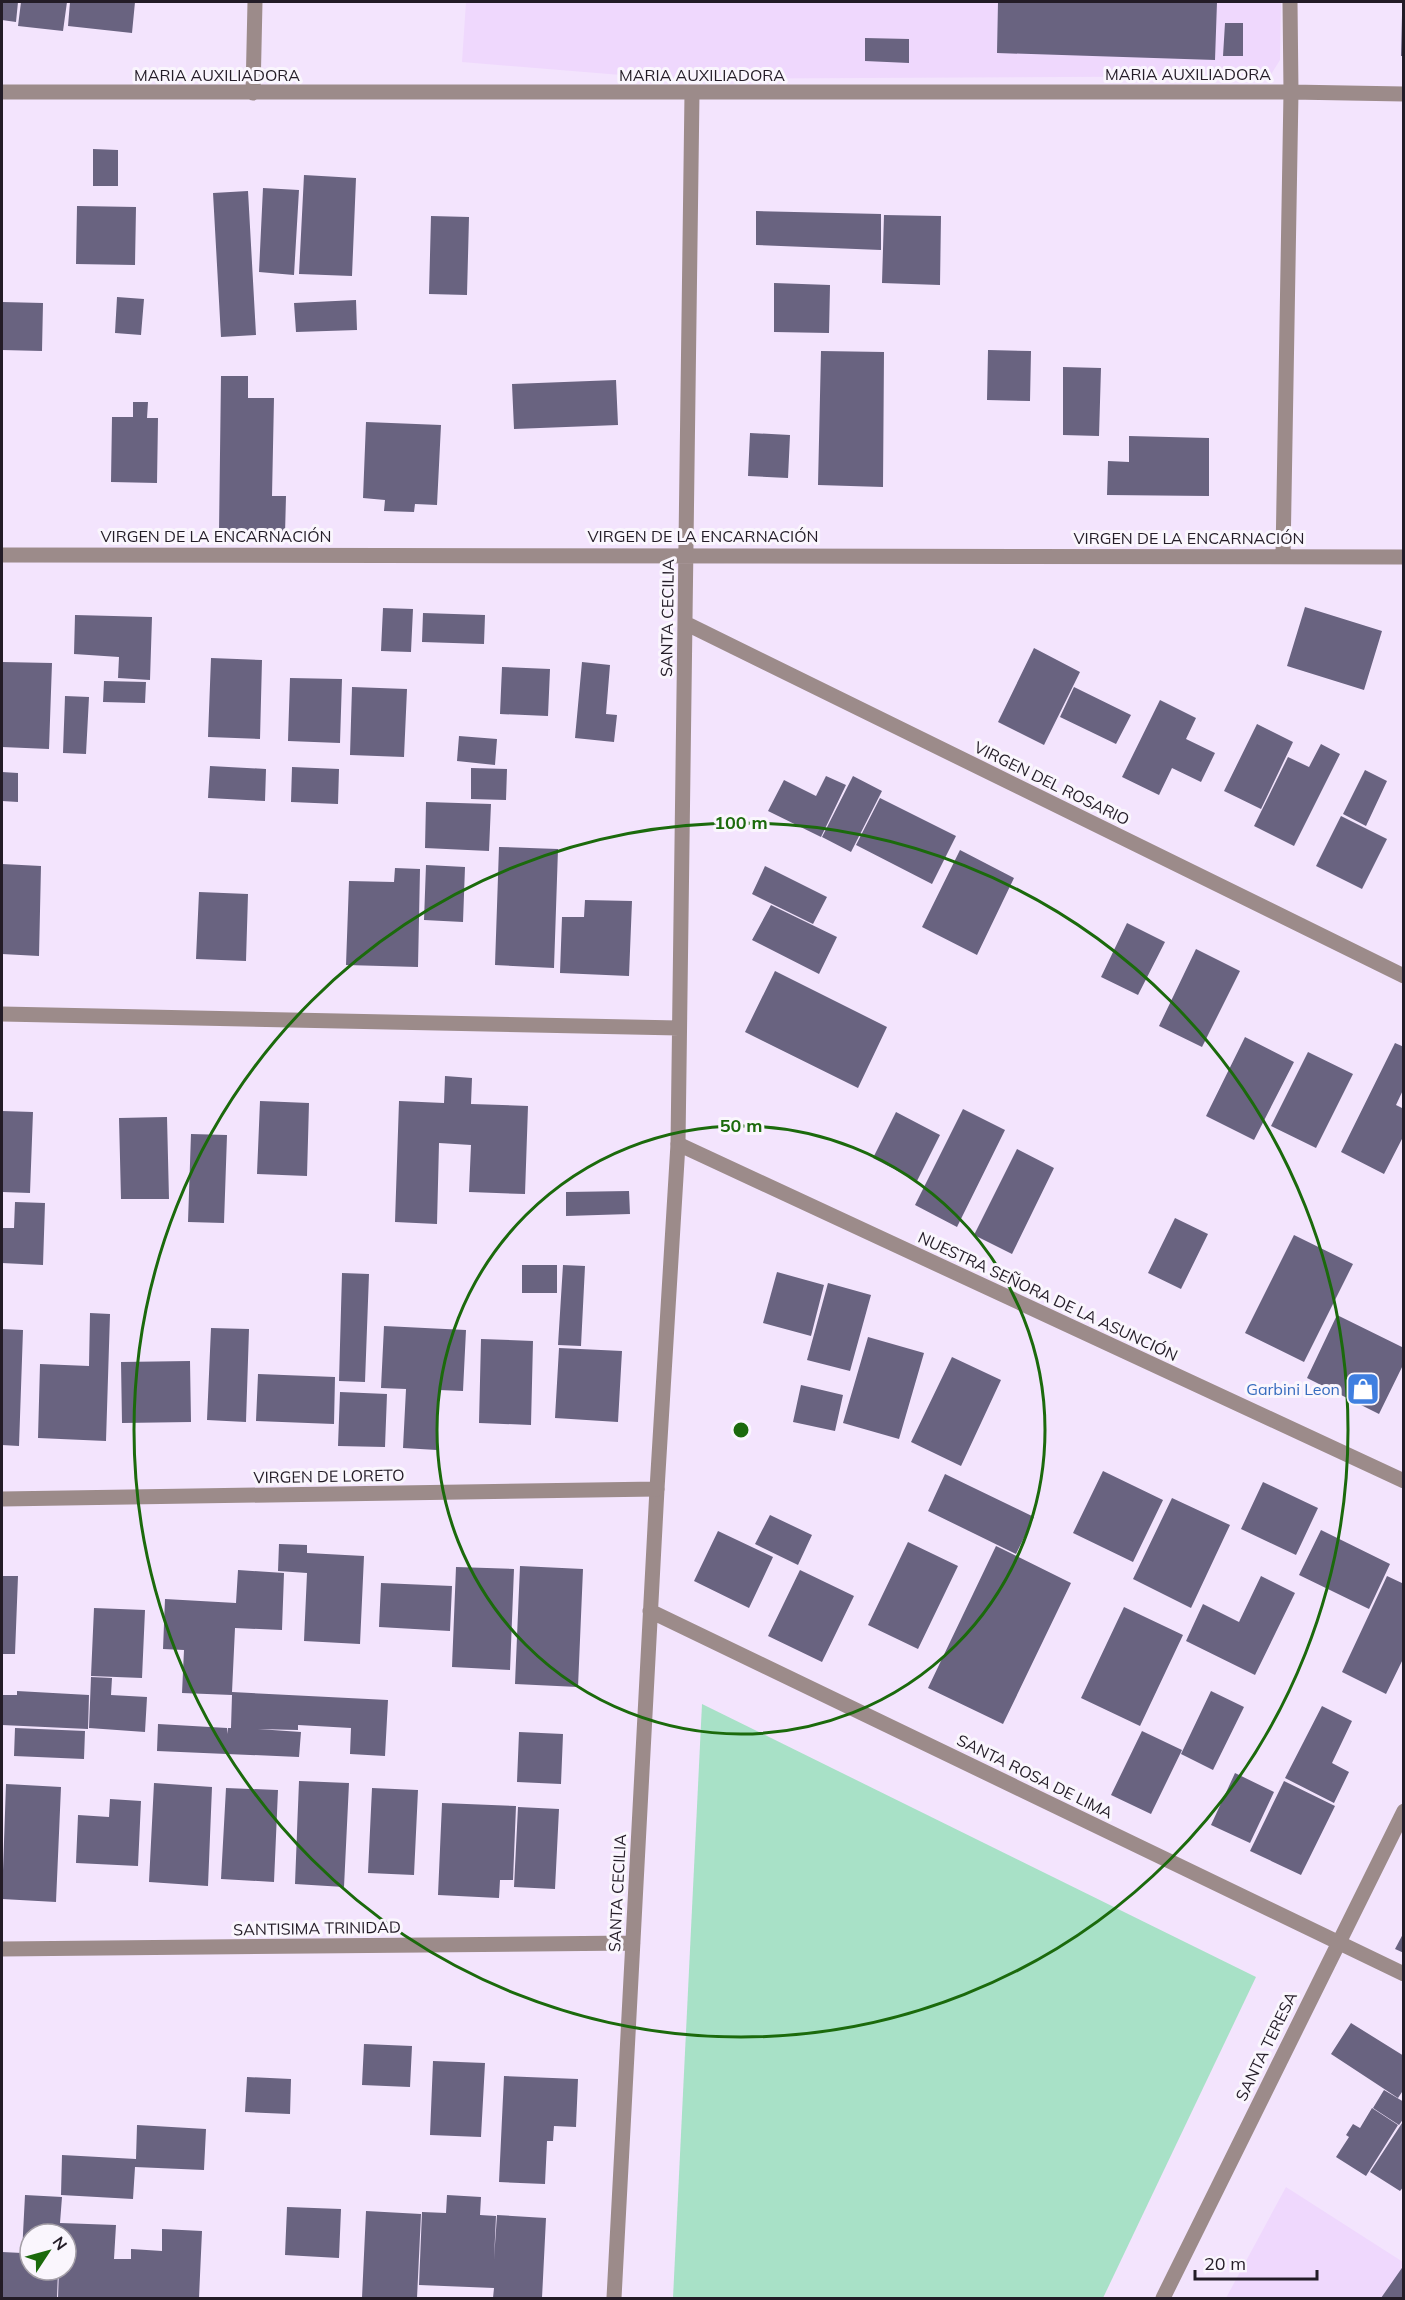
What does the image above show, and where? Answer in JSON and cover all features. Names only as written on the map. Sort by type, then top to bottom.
[{"type":"street","points":[[253,93],[255,2]]},
{"type":"street","points":[[1283,556],[1291,92],[1290,2]]},
{"type":"street","name":"MARIA AUXILIADORA","points":[[2,92],[1291,92],[1404,94]]},
{"type":"street","name":"SANTA CECILIA","points":[[614,2298],[650,1611],[678,1144],[693,93]]},
{"type":"street","name":"VIRGEN DE LA ENCARNACIÓN","points":[[2,555],[686,554],[1404,557]]},
{"type":"street","name":"VIRGEN DEL ROSARIO","points":[[685,623],[1404,976]]},
{"type":"street","points":[[2,1014],[679,1028]]},
{"type":"street","name":"NUESTRA SEÑORA DE LA ASUNCIÓN","points":[[678,1144],[1404,1481]]},
{"type":"street","name":"VIRGEN DE LORETO","points":[[2,1499],[657,1490]]},
{"type":"street","name":"SANTA ROSA DE LIMA","points":[[650,1611],[1404,1974]]},
{"type":"street","name":"SANTA TERESA","points":[[1163,2298],[1337,1942],[1404,1811]]},
{"type":"street","name":"SANTISIMA TRINIDAD","points":[[2,1949],[633,1943]]},
{"type":"shaded area","points":[[466,2],[1281,2],[1280,60],[1270,76],[670,79],[462,62]]},
{"type":"shaded area","points":[[1286,2187],[1403,2262],[1403,2298],[1226,2298]]},
{"type":"green space","points":[[702,1704],[1256,1977],[1103,2298],[673,2298]]},
{"type":"building","points":[[2,2],[18,2],[16,22],[2,20]]},
{"type":"building","points":[[21,2],[67,2],[63,31],[18,26]]},
{"type":"building","points":[[70,2],[135,2],[132,33],[68,26]]},
{"type":"building","points":[[998,2],[1217,2],[1215,60],[997,53]]},
{"type":"building","points":[[1402,15],[1404,15],[1404,56],[1401,56]]},
{"type":"building","points":[[1225,23],[1243,23],[1243,56],[1223,56]]},
{"type":"building","points":[[865,38],[909,39],[909,63],[865,61]]},
{"type":"building","points":[[93,149],[118,150],[118,186],[93,186]]},
{"type":"building","points":[[304,175],[356,178],[352,276],[299,274]]},
{"type":"building","points":[[263,188],[299,190],[294,275],[259,272]]},
{"type":"building","points":[[248,191],[256,335],[221,337],[213,193]]},
{"type":"building","points":[[77,206],[136,207],[135,265],[76,264]]},
{"type":"building","points":[[756,211],[881,214],[881,250],[756,245]]},
{"type":"building","points":[[884,215],[941,216],[940,285],[882,283]]},
{"type":"building","points":[[431,216],[469,217],[467,295],[429,294]]},
{"type":"building","points":[[774,283],[830,285],[829,333],[774,332]]},
{"type":"building","points":[[117,297],[144,299],[141,335],[115,333]]},
{"type":"building","points":[[356,300],[357,330],[296,332],[294,303]]},
{"type":"building","points":[[2,302],[43,303],[42,351],[2,350]]},
{"type":"building","points":[[988,350],[1031,351],[1030,401],[987,400]]},
{"type":"building","points":[[821,351],[884,352],[883,487],[818,485]]},
{"type":"building","points":[[1063,367],[1101,368],[1099,436],[1063,435]]},
{"type":"building","points":[[221,376],[248,376],[248,398],[274,398],[272,496],[286,496],[285,534],[219,532]]},
{"type":"building","points":[[616,380],[618,425],[514,429],[512,384]]},
{"type":"building","points":[[133,402],[148,402],[147,418],[158,418],[157,483],[111,482],[112,417],[133,417]]},
{"type":"building","points":[[366,422],[441,425],[437,505],[415,504],[414,512],[384,511],[385,500],[363,498]]},
{"type":"building","points":[[750,433],[790,435],[788,478],[748,476]]},
{"type":"building","points":[[1129,436],[1209,438],[1209,496],[1107,495],[1108,461],[1129,462]]},
{"type":"building","points":[[1305,607],[1382,631],[1364,690],[1287,666]]},
{"type":"building","points":[[383,608],[413,609],[411,652],[381,651]]},
{"type":"building","points":[[423,613],[485,615],[484,644],[422,642]]},
{"type":"building","points":[[75,615],[152,617],[150,680],[118,678],[119,657],[74,654]]},
{"type":"building","points":[[1034,648],[1080,672],[1044,745],[998,722]]},
{"type":"building","points":[[211,658],[262,660],[260,739],[208,737]]},
{"type":"building","points":[[2,662],[52,663],[49,749],[2,747]]},
{"type":"building","points":[[582,662],[610,665],[606,714],[617,715],[614,742],[575,738]]},
{"type":"building","points":[[502,667],[550,669],[548,716],[500,714]]},
{"type":"building","points":[[290,678],[342,679],[340,743],[288,741]]},
{"type":"building","points":[[104,681],[146,682],[145,703],[103,702]]},
{"type":"building","points":[[352,687],[407,689],[404,757],[350,755]]},
{"type":"building","points":[[1074,687],[1131,715],[1116,744],[1060,717]]},
{"type":"building","points":[[65,696],[89,697],[86,754],[63,753]]},
{"type":"building","points":[[1160,700],[1196,718],[1186,739],[1215,753],[1201,782],[1172,768],[1159,795],[1122,777]]},
{"type":"building","points":[[1257,724],[1293,742],[1261,809],[1224,791]]},
{"type":"building","points":[[459,736],[497,739],[495,765],[457,761]]},
{"type":"building","points":[[1321,744],[1340,754],[1294,846],[1254,826],[1288,757],[1309,767]]},
{"type":"building","points":[[210,766],[266,769],[265,801],[208,798]]},
{"type":"building","points":[[292,767],[339,769],[338,804],[291,802]]},
{"type":"building","points":[[471,768],[507,769],[506,800],[471,799]]},
{"type":"building","points":[[1365,770],[1387,781],[1366,826],[1343,814]]},
{"type":"building","points":[[2,772],[18,773],[18,802],[2,801]]},
{"type":"building","points":[[826,776],[846,785],[821,837],[768,811],[784,780],[816,796]]},
{"type":"building","points":[[853,776],[882,791],[851,852],[822,837]]},
{"type":"building","points":[[880,798],[956,836],[932,884],[856,845]]},
{"type":"building","points":[[426,802],[491,804],[489,851],[425,848]]},
{"type":"building","points":[[1341,816],[1387,839],[1362,889],[1316,866]]},
{"type":"building","points":[[499,847],[558,849],[554,968],[495,965]]},
{"type":"building","points":[[960,850],[1014,878],[977,955],[922,927]]},
{"type":"building","points":[[2,864],[41,866],[39,956],[2,954]]},
{"type":"building","points":[[426,865],[465,867],[463,922],[424,920]]},
{"type":"building","points":[[765,866],[827,897],[813,924],[752,894]]},
{"type":"building","points":[[395,868],[420,869],[418,967],[346,965],[349,881],[394,882]]},
{"type":"building","points":[[199,892],[248,894],[246,961],[196,959]]},
{"type":"building","points":[[585,900],[632,901],[629,976],[560,973],[562,917],[584,917]]},
{"type":"building","points":[[771,905],[837,937],[819,974],[752,940]]},
{"type":"building","points":[[1127,923],[1165,942],[1138,995],[1101,977]]},
{"type":"building","points":[[1196,949],[1240,971],[1202,1047],[1159,1026]]},
{"type":"building","points":[[775,971],[887,1027],[858,1088],[745,1032]]},
{"type":"building","points":[[1245,1037],[1294,1062],[1254,1140],[1206,1116]]},
{"type":"building","points":[[1395,1043],[1404,1047],[1404,1088],[1396,1105],[1404,1109],[1404,1135],[1384,1174],[1341,1152]]},
{"type":"building","points":[[1308,1052],[1353,1074],[1316,1148],[1271,1126]]},
{"type":"building","points":[[445,1076],[472,1078],[471,1104],[528,1106],[525,1194],[469,1192],[471,1145],[439,1143],[437,1224],[395,1222],[399,1101],[444,1103]]},
{"type":"building","points":[[260,1101],[309,1103],[307,1176],[257,1174]]},
{"type":"building","points":[[963,1109],[1005,1130],[957,1227],[915,1205]]},
{"type":"building","points":[[2,1111],[33,1112],[30,1193],[2,1192]]},
{"type":"building","points":[[896,1112],[940,1135],[917,1181],[873,1158]]},
{"type":"building","points":[[167,1117],[169,1199],[121,1199],[119,1118]]},
{"type":"building","points":[[191,1134],[227,1135],[224,1223],[188,1222]]},
{"type":"building","points":[[1017,1149],[1054,1168],[1012,1254],[974,1235]]},
{"type":"building","points":[[629,1191],[630,1214],[566,1216],[566,1192]]},
{"type":"building","points":[[15,1202],[45,1203],[43,1265],[2,1263],[2,1228],[14,1228]]},
{"type":"building","points":[[1175,1218],[1208,1234],[1181,1289],[1148,1273]]},
{"type":"building","points":[[1294,1235],[1353,1264],[1304,1362],[1245,1333]]},
{"type":"building","points":[[522,1265],[557,1265],[557,1293],[522,1293]]},
{"type":"building","points":[[563,1265],[585,1266],[581,1346],[558,1345]]},
{"type":"building","points":[[777,1272],[824,1285],[811,1336],[763,1323]]},
{"type":"building","points":[[342,1273],[369,1274],[365,1382],[339,1381]]},
{"type":"building","points":[[828,1283],[871,1295],[850,1371],[807,1360]]},
{"type":"building","points":[[90,1313],[110,1314],[106,1441],[38,1438],[40,1364],[89,1366]]},
{"type":"building","points":[[1337,1315],[1404,1348],[1404,1363],[1379,1414],[1307,1378]]},
{"type":"building","points":[[384,1326],[466,1330],[463,1391],[439,1390],[437,1450],[403,1448],[406,1389],[381,1388]]},
{"type":"building","points":[[211,1328],[249,1329],[246,1422],[207,1420]]},
{"type":"building","points":[[2,1329],[23,1330],[19,1446],[2,1445]]},
{"type":"building","points":[[868,1337],[924,1353],[899,1439],[843,1423]]},
{"type":"building","points":[[481,1339],[533,1341],[531,1425],[479,1423]]},
{"type":"building","points":[[559,1348],[622,1351],[618,1422],[555,1418]]},
{"type":"building","points":[[952,1357],[1001,1380],[961,1466],[911,1442]]},
{"type":"building","points":[[190,1361],[191,1422],[122,1423],[121,1362]]},
{"type":"building","points":[[258,1374],[335,1377],[334,1424],[256,1421]]},
{"type":"building","points":[[801,1385],[843,1395],[835,1431],[793,1422]]},
{"type":"building","points":[[340,1392],[387,1394],[385,1447],[338,1446]]},
{"type":"building","points":[[1103,1471],[1163,1500],[1133,1562],[1073,1533]]},
{"type":"building","points":[[945,1474],[1034,1517],[1016,1554],[928,1511]]},
{"type":"building","points":[[1263,1482],[1318,1508],[1296,1555],[1241,1529]]},
{"type":"building","points":[[1172,1498],[1230,1525],[1191,1608],[1133,1579]]},
{"type":"building","points":[[770,1515],[812,1535],[798,1565],[755,1544]]},
{"type":"building","points":[[1321,1530],[1390,1564],[1369,1609],[1299,1575]]},
{"type":"building","points":[[718,1531],[773,1557],[749,1608],[694,1581]]},
{"type":"building","points":[[908,1542],[958,1566],[918,1649],[868,1625]]},
{"type":"building","points":[[279,1544],[307,1545],[307,1553],[364,1556],[360,1644],[304,1641],[307,1573],[278,1571]]},
{"type":"building","points":[[996,1546],[1071,1583],[1003,1724],[928,1688]]},
{"type":"building","points":[[520,1566],[583,1569],[578,1687],[515,1684]]},
{"type":"building","points":[[456,1567],[514,1569],[510,1670],[452,1667]]},
{"type":"building","points":[[238,1570],[284,1573],[282,1630],[235,1628],[232,1692],[388,1700],[385,1756],[350,1754],[351,1728],[298,1725],[298,1730],[258,1729],[301,1732],[299,1757],[157,1751],[158,1724],[227,1728],[227,1734],[228,1728],[231,1728],[232,1695],[182,1693],[184,1650],[163,1649],[165,1599],[236,1603]]},
{"type":"building","points":[[800,1570],[854,1596],[822,1662],[768,1636]]},
{"type":"building","points":[[2,1576],[18,1576],[15,1654],[2,1654]]},
{"type":"building","points":[[1261,1576],[1295,1593],[1255,1675],[1186,1641],[1203,1604],[1239,1622]]},
{"type":"building","points":[[1387,1576],[1404,1584],[1404,1657],[1386,1694],[1342,1672]]},
{"type":"building","points":[[381,1583],[452,1586],[450,1631],[379,1627]]},
{"type":"building","points":[[1124,1607],[1183,1635],[1140,1726],[1081,1698]]},
{"type":"building","points":[[94,1608],[145,1610],[142,1678],[91,1676]]},
{"type":"building","points":[[91,1677],[112,1678],[111,1695],[147,1697],[145,1732],[89,1728]]},
{"type":"building","points":[[17,1691],[89,1695],[88,1729],[2,1725],[2,1695],[17,1695]]},
{"type":"building","points":[[1211,1691],[1244,1707],[1213,1770],[1181,1754]]},
{"type":"building","points":[[1322,1706],[1352,1721],[1332,1763],[1349,1772],[1334,1803],[1285,1778]]},
{"type":"building","points":[[15,1728],[85,1731],[84,1759],[14,1756]]},
{"type":"building","points":[[1142,1731],[1182,1750],[1151,1814],[1111,1795]]},
{"type":"building","points":[[519,1732],[563,1734],[561,1784],[517,1782]]},
{"type":"building","points":[[1235,1773],[1274,1792],[1250,1843],[1211,1825]]},
{"type":"building","points":[[299,1781],[349,1783],[344,1887],[295,1884]]},
{"type":"building","points":[[1284,1781],[1335,1806],[1301,1875],[1250,1851]]},
{"type":"building","points":[[154,1783],[212,1787],[208,1886],[149,1882]]},
{"type":"building","points":[[6,1784],[61,1787],[56,1902],[2,1899]]},
{"type":"building","points":[[226,1788],[278,1790],[274,1882],[221,1879]]},
{"type":"building","points":[[372,1788],[418,1790],[414,1875],[368,1873]]},
{"type":"building","points":[[110,1799],[141,1801],[138,1866],[76,1863],[78,1815],[109,1817]]},
{"type":"building","points":[[442,1803],[516,1806],[513,1880],[500,1880],[499,1898],[438,1895]]},
{"type":"building","points":[[518,1807],[559,1809],[555,1889],[514,1887]]},
{"type":"building","points":[[1404,1932],[1404,1953],[1395,1949]]},
{"type":"building","points":[[1351,2023],[1404,2056],[1404,2089],[1398,2098],[1331,2054]]},
{"type":"building","points":[[364,2044],[412,2046],[410,2087],[362,2085]]},
{"type":"building","points":[[433,2061],[485,2063],[481,2137],[430,2135]]},
{"type":"building","points":[[504,2076],[578,2079],[576,2127],[554,2126],[553,2141],[547,2141],[545,2184],[499,2182]]},
{"type":"building","points":[[247,2077],[291,2079],[290,2114],[245,2112]]},
{"type":"building","points":[[1384,2090],[1404,2102],[1404,2118],[1399,2125],[1373,2108]]},
{"type":"building","points":[[1372,2108],[1398,2125],[1366,2176],[1336,2157],[1349,2137],[1346,2135],[1353,2124],[1360,2128]]},
{"type":"building","points":[[1404,2120],[1404,2186],[1400,2191],[1370,2172]]},
{"type":"building","points":[[137,2125],[206,2129],[204,2170],[135,2167],[133,2199],[61,2195],[62,2155],[136,2159]]},
{"type":"building","points":[[25,2195],[62,2197],[60,2222],[24,2222]]},
{"type":"building","points":[[447,2195],[481,2197],[480,2215],[496,2216],[494,2259],[497,2215],[546,2218],[542,2298],[493,2298],[494,2288],[419,2285],[422,2212],[446,2213]]},
{"type":"building","points":[[287,2207],[341,2209],[339,2258],[285,2255]]},
{"type":"building","points":[[366,2211],[421,2214],[417,2298],[362,2298]]},
{"type":"building","points":[[78,2224],[116,2225],[114,2259],[131,2259],[131,2249],[162,2251],[162,2229],[202,2231],[199,2298],[58,2298],[59,2282],[78,2282]]},
{"type":"building","points":[[2,2252],[18,2253],[18,2282],[58,2282],[57,2298],[2,2298]]},
{"type":"building","points":[[1404,2265],[1404,2298],[1381,2298]]},
{"type":"place","name":"Garbini Leon","points":[[1363,1389]]}]
